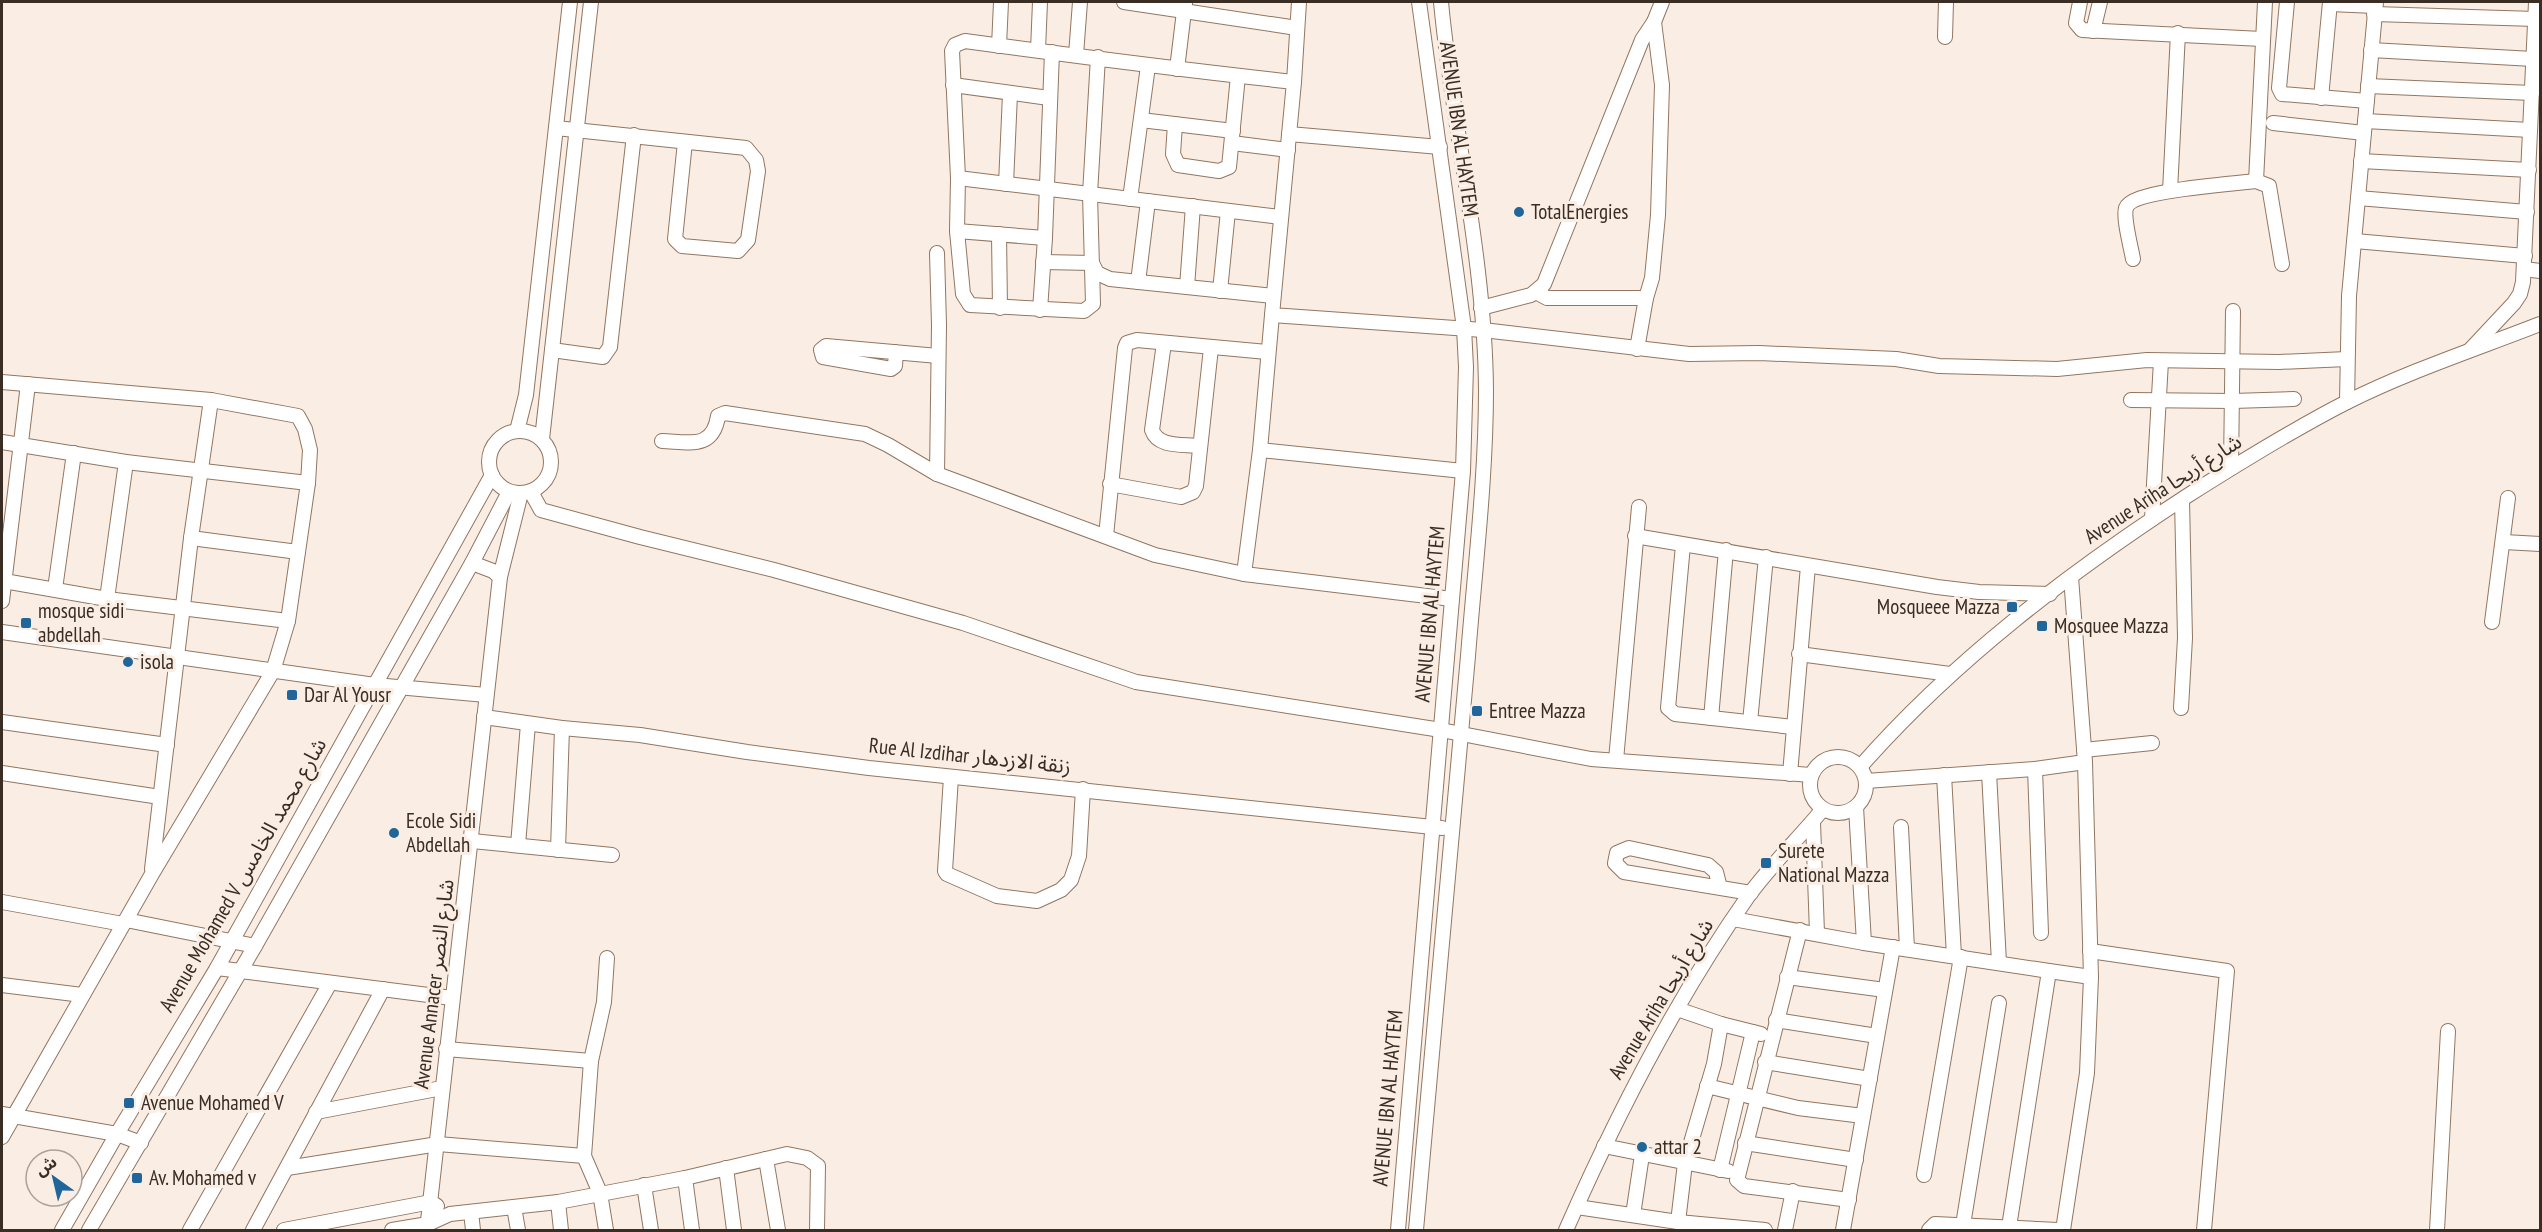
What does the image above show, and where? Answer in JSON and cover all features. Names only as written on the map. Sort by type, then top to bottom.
[{"type":"street","points":[[517,431],[526,395],[570,2]]},
{"type":"street","points":[[542,439],[591,2]]},
{"type":"street","points":[[999,46],[1001,2]]},
{"type":"street","points":[[1040,2],[1049,98],[1045,238],[1040,310]]},
{"type":"street","points":[[1076,55],[1080,2]]},
{"type":"street","points":[[1124,2],[1185,6],[1297,28]]},
{"type":"street","points":[[1244,573],[1260,450],[1267,352],[1294,82],[1299,2]]},
{"type":"street","name":"AVENUE IBN AL HAYTEM","points":[[1398,1230],[1463,471],[1466,378],[1464,328],[1419,2]]},
{"type":"street","name":"AVENUE IBN AL HAYTEM","points":[[1416,1230],[1485,444],[1486,387],[1476,256],[1441,2]]},
{"type":"street","points":[[1481,308],[1526,297],[1536,292],[1547,279],[1642,40],[1654,22],[1662,2]]},
{"type":"street","points":[[1945,37],[1946,2]]},
{"type":"street","points":[[2080,2],[2076,20],[2077,26],[2082,30],[2262,39]]},
{"type":"street","points":[[2093,31],[2100,2]]},
{"type":"street","points":[[2256,181],[2265,2]]},
{"type":"street","points":[[2287,2],[2280,91],[2285,95],[2367,102]]},
{"type":"street","points":[[2469,352],[2520,294],[2524,262],[2534,231],[2527,213],[2534,190],[2529,171],[2535,146],[2530,130],[2534,100],[2536,2]]},
{"type":"street","points":[[2321,98],[2330,3],[2537,23]]},
{"type":"street","points":[[1177,69],[1185,6]]},
{"type":"street","points":[[2347,402],[2349,296],[2375,7]]},
{"type":"street","points":[[1636,349],[1652,278],[1659,192],[1662,85],[1654,22]]},
{"type":"street","points":[[2170,191],[2178,33]]},
{"type":"street","points":[[1098,57],[1090,194],[1093,304],[1084,311],[970,305],[965,300],[957,231],[958,178],[952,86],[952,51],[955,45],[965,41],[1098,57],[1148,66],[1294,82]]},
{"type":"street","points":[[2371,50],[2535,64]]},
{"type":"street","points":[[1130,199],[1148,66]]},
{"type":"street","points":[[1175,124],[1173,154],[1178,165],[1224,170],[1229,167],[1238,76]]},
{"type":"street","points":[[952,86],[1049,98]]},
{"type":"street","points":[[2368,86],[2534,100]]},
{"type":"street","points":[[1006,184],[1010,94]]},
{"type":"street","points":[[1141,120],[1175,124],[1287,150]]},
{"type":"street","points":[[2272,123],[2530,130]]},
{"type":"street","points":[[556,128],[746,148],[756,160],[758,171],[748,240],[738,251],[682,246],[675,239],[684,142]]},
{"type":"street","points":[[1289,134],[1440,147]]},
{"type":"street","points":[[552,350],[603,357],[610,347],[634,135]]},
{"type":"street","points":[[2361,161],[2529,171]]},
{"type":"street","points":[[958,178],[1280,217]]},
{"type":"street","points":[[2133,259],[2125,210],[2129,202],[2138,197],[2170,191],[2256,181],[2269,186],[2282,264]]},
{"type":"street","points":[[2358,198],[2527,213]]},
{"type":"street","points":[[1138,282],[1148,201]]},
{"type":"street","points":[[1187,287],[1193,206]]},
{"type":"street","points":[[1220,291],[1228,211]]},
{"type":"street","points":[[957,231],[1045,238]]},
{"type":"street","points":[[999,234],[1000,308]]},
{"type":"street","points":[[2355,241],[2524,262],[2541,271]]},
{"type":"street","points":[[937,253],[937,474]]},
{"type":"street","points":[[1043,262],[1092,263]]},
{"type":"street","points":[[1092,263],[1102,277],[1273,296]]},
{"type":"street","points":[[1536,292],[1547,298],[1647,298]]},
{"type":"street","points":[[2231,468],[2233,311]]},
{"type":"street","points":[[1272,315],[1464,328],[1689,354],[1759,353],[1896,359],[1939,366],[2057,369],[2161,361],[2279,362],[2347,359]]},
{"type":"street","name":"Avenue Ariha شارع أريحا","points":[[1860,767],[1950,674],[2071,577],[2152,519],[2304,424],[2347,402],[2400,378],[2541,324]]},
{"type":"street","points":[[1106,536],[1125,348],[1132,340],[1267,352]]},
{"type":"street","points":[[1164,343],[1152,430],[1156,440],[1199,446]]},
{"type":"street","points":[[896,352],[895,366],[891,369],[823,357],[821,350],[826,346],[896,352],[938,356]]},
{"type":"street","points":[[1110,484],[1181,497],[1193,492],[1196,486],[1211,348]]},
{"type":"street","points":[[2152,519],[2161,361]]},
{"type":"street","points":[[2,382],[211,400],[298,416],[305,429],[310,450],[308,483],[288,621],[273,671],[82,996],[8,1115],[2,1137]]},
{"type":"street","points":[[2,601],[28,384]]},
{"type":"street","points":[[2131,400],[2295,399]]},
{"type":"street","points":[[152,874],[191,538],[211,400]]},
{"type":"street","points":[[662,441],[705,441],[712,436],[718,416],[725,413],[865,434],[937,474],[1155,555],[1244,573],[1452,599]]},
{"type":"street","points":[[88,1230],[255,946],[472,563],[520,492],[543,484],[550,473],[549,449],[542,439],[531,433],[517,431],[497,441],[491,451],[489,463],[492,475],[499,485],[520,492],[541,510],[774,570],[963,623],[1136,682],[1441,730],[1591,759],[1811,775]]},
{"type":"street","points":[[2,442],[126,462],[308,483]]},
{"type":"street","points":[[1260,450],[1463,471]]},
{"type":"street","points":[[55,590],[74,453]]},
{"type":"street","points":[[107,599],[126,462]]},
{"type":"street","name":"Avenue Mohamed V شارع محمد الخامس","points":[[62,1230],[217,968],[492,475]]},
{"type":"street","name":"Avenue Annacer شارع النصر","points":[[427,1227],[500,577],[520,492]]},
{"type":"street","points":[[2492,622],[2508,498]]},
{"type":"street","points":[[2181,708],[2185,638],[2182,500]]},
{"type":"street","points":[[1616,760],[1639,507]]},
{"type":"street","points":[[1635,536],[1683,545],[1726,549],[1808,566],[1937,588],[2050,594]]},
{"type":"street","points":[[191,538],[297,552]]},
{"type":"street","points":[[2504,542],[2541,544]]},
{"type":"street","points":[[1683,545],[1668,708],[1675,714],[1793,727]]},
{"type":"street","points":[[1711,718],[1726,549]]},
{"type":"street","points":[[1750,722],[1766,556]]},
{"type":"street","points":[[472,563],[493,571],[500,577]]},
{"type":"street","points":[[1790,774],[1808,566]]},
{"type":"street","points":[[1929,1230],[1935,1224],[2061,1230],[2087,1073],[2091,977],[2084,756],[2071,577]]},
{"type":"street","points":[[4,581],[107,599],[288,621]]},
{"type":"street","points":[[2,632],[375,685],[486,695]]},
{"type":"street","points":[[1799,654],[1950,674]]},
{"type":"street","name":"Rue Al Izdihar زنقة الازدهار","points":[[484,717],[562,728],[640,735],[747,752],[951,777],[1453,829]]},
{"type":"street","points":[[2,722],[167,745]]},
{"type":"street","points":[[518,845],[528,724]]},
{"type":"street","points":[[558,850],[562,728]]},
{"type":"street","points":[[1866,781],[2035,769],[2084,756],[2152,743]]},
{"type":"street","points":[[1856,807],[1839,813],[1823,809],[1817,804],[1810,790],[1811,775],[1822,761],[1838,756],[1846,758],[1860,767],[1866,781],[1866,791],[1856,807],[1864,943]]},
{"type":"street","points":[[2035,769],[2041,933]]},
{"type":"street","points":[[1989,772],[1999,963]]},
{"type":"street","points":[[2,773],[160,798]]},
{"type":"street","points":[[1924,1175],[1958,956],[1944,775]]},
{"type":"street","points":[[951,777],[945,871],[947,874],[997,896],[1037,901],[1061,890],[1071,880],[1079,856],[1083,789]]},
{"type":"street","name":"Avenue Ariha شارع أريحا","points":[[1566,1230],[1626,1101],[1677,1009],[1751,893],[1823,809]]},
{"type":"street","points":[[1812,822],[1817,933]]},
{"type":"street","points":[[1843,1230],[1885,990],[1900,948],[1902,826]]},
{"type":"street","points":[[472,841],[612,855]]},
{"type":"street","points":[[1720,888],[1716,872],[1708,865],[1629,848],[1617,853],[1615,863],[1624,872],[1720,888],[1751,893]]},
{"type":"street","points":[[2,902],[255,946]]},
{"type":"street","points":[[1733,919],[1864,943],[2091,977]]},
{"type":"street","points":[[1800,930],[1737,1173],[1738,1183],[1744,1186],[1849,1200]]},
{"type":"street","points":[[2090,951],[2227,971],[2204,1230]]},
{"type":"street","points":[[606,1230],[600,1193],[584,1155],[591,1061],[604,1002],[607,958]]},
{"type":"street","points":[[217,968],[452,998]]},
{"type":"street","points":[[2012,1228],[2049,971]]},
{"type":"street","points":[[1788,977],[1885,990]]},
{"type":"street","points":[[190,1230],[330,983]]},
{"type":"street","points":[[2,985],[82,996]]},
{"type":"street","points":[[253,1230],[383,989]]},
{"type":"street","points":[[1963,1225],[1999,1003]]},
{"type":"street","points":[[1677,1009],[1721,1024],[1772,1036]]},
{"type":"street","points":[[1776,1020],[1877,1036]]},
{"type":"street","points":[[1678,1222],[1685,1163],[1707,1086],[1721,1024]]},
{"type":"street","points":[[2437,1230],[2448,1031]]},
{"type":"street","points":[[1720,1170],[1753,1032]]},
{"type":"street","points":[[446,1049],[591,1061]]},
{"type":"street","points":[[1746,1062],[1870,1079]]},
{"type":"street","points":[[1707,1086],[1798,1108],[1863,1116]]},
{"type":"street","points":[[316,1112],[442,1088]]},
{"type":"street","points":[[8,1115],[117,1134],[141,1143]]},
{"type":"street","points":[[1745,1143],[1856,1160]]},
{"type":"street","points":[[287,1168],[438,1144],[584,1155]]},
{"type":"street","points":[[1604,1146],[1737,1173]]},
{"type":"street","points":[[392,1230],[427,1227],[450,1214],[558,1202],[685,1178],[787,1154],[799,1155],[818,1166],[817,1230]]},
{"type":"street","points":[[1633,1215],[1642,1155]]},
{"type":"street","points":[[766,1159],[777,1230]]},
{"type":"street","points":[[726,1168],[734,1230]]},
{"type":"street","points":[[685,1178],[692,1230]]},
{"type":"street","points":[[644,1185],[651,1230]]},
{"type":"street","points":[[1785,1230],[1793,1191]]},
{"type":"street","points":[[284,1230],[431,1202],[450,1214]]},
{"type":"street","points":[[558,1202],[561,1230]]},
{"type":"street","points":[[514,1207],[518,1230]]},
{"type":"street","points":[[1577,1207],[1678,1222],[1765,1230]]},
{"type":"street","points":[[471,1212],[473,1230]]},
{"type":"place","name":"TotalEnergies","points":[[1519,212]]},
{"type":"place","name":"Mosqueee Mazza","points":[[2012,607]]},
{"type":"place","name":"mosque sidi abdellah","points":[[26,623]]},
{"type":"place","name":"Mosquee Mazza","points":[[2042,626]]},
{"type":"place","name":"isola","points":[[128,662]]},
{"type":"place","name":"Dar Al Yousr","points":[[292,695]]},
{"type":"place","name":"Entree Mazza","points":[[1477,711]]},
{"type":"place","name":"Ecole Sidi Abdellah","points":[[394,833]]},
{"type":"place","name":"Surete National Mazza","points":[[1766,863]]},
{"type":"place","name":"Avenue Mohamed V","points":[[129,1103]]},
{"type":"place","name":"attar 2","points":[[1642,1147]]},
{"type":"place","name":"Av. Mohamed v","points":[[137,1178]]}]
